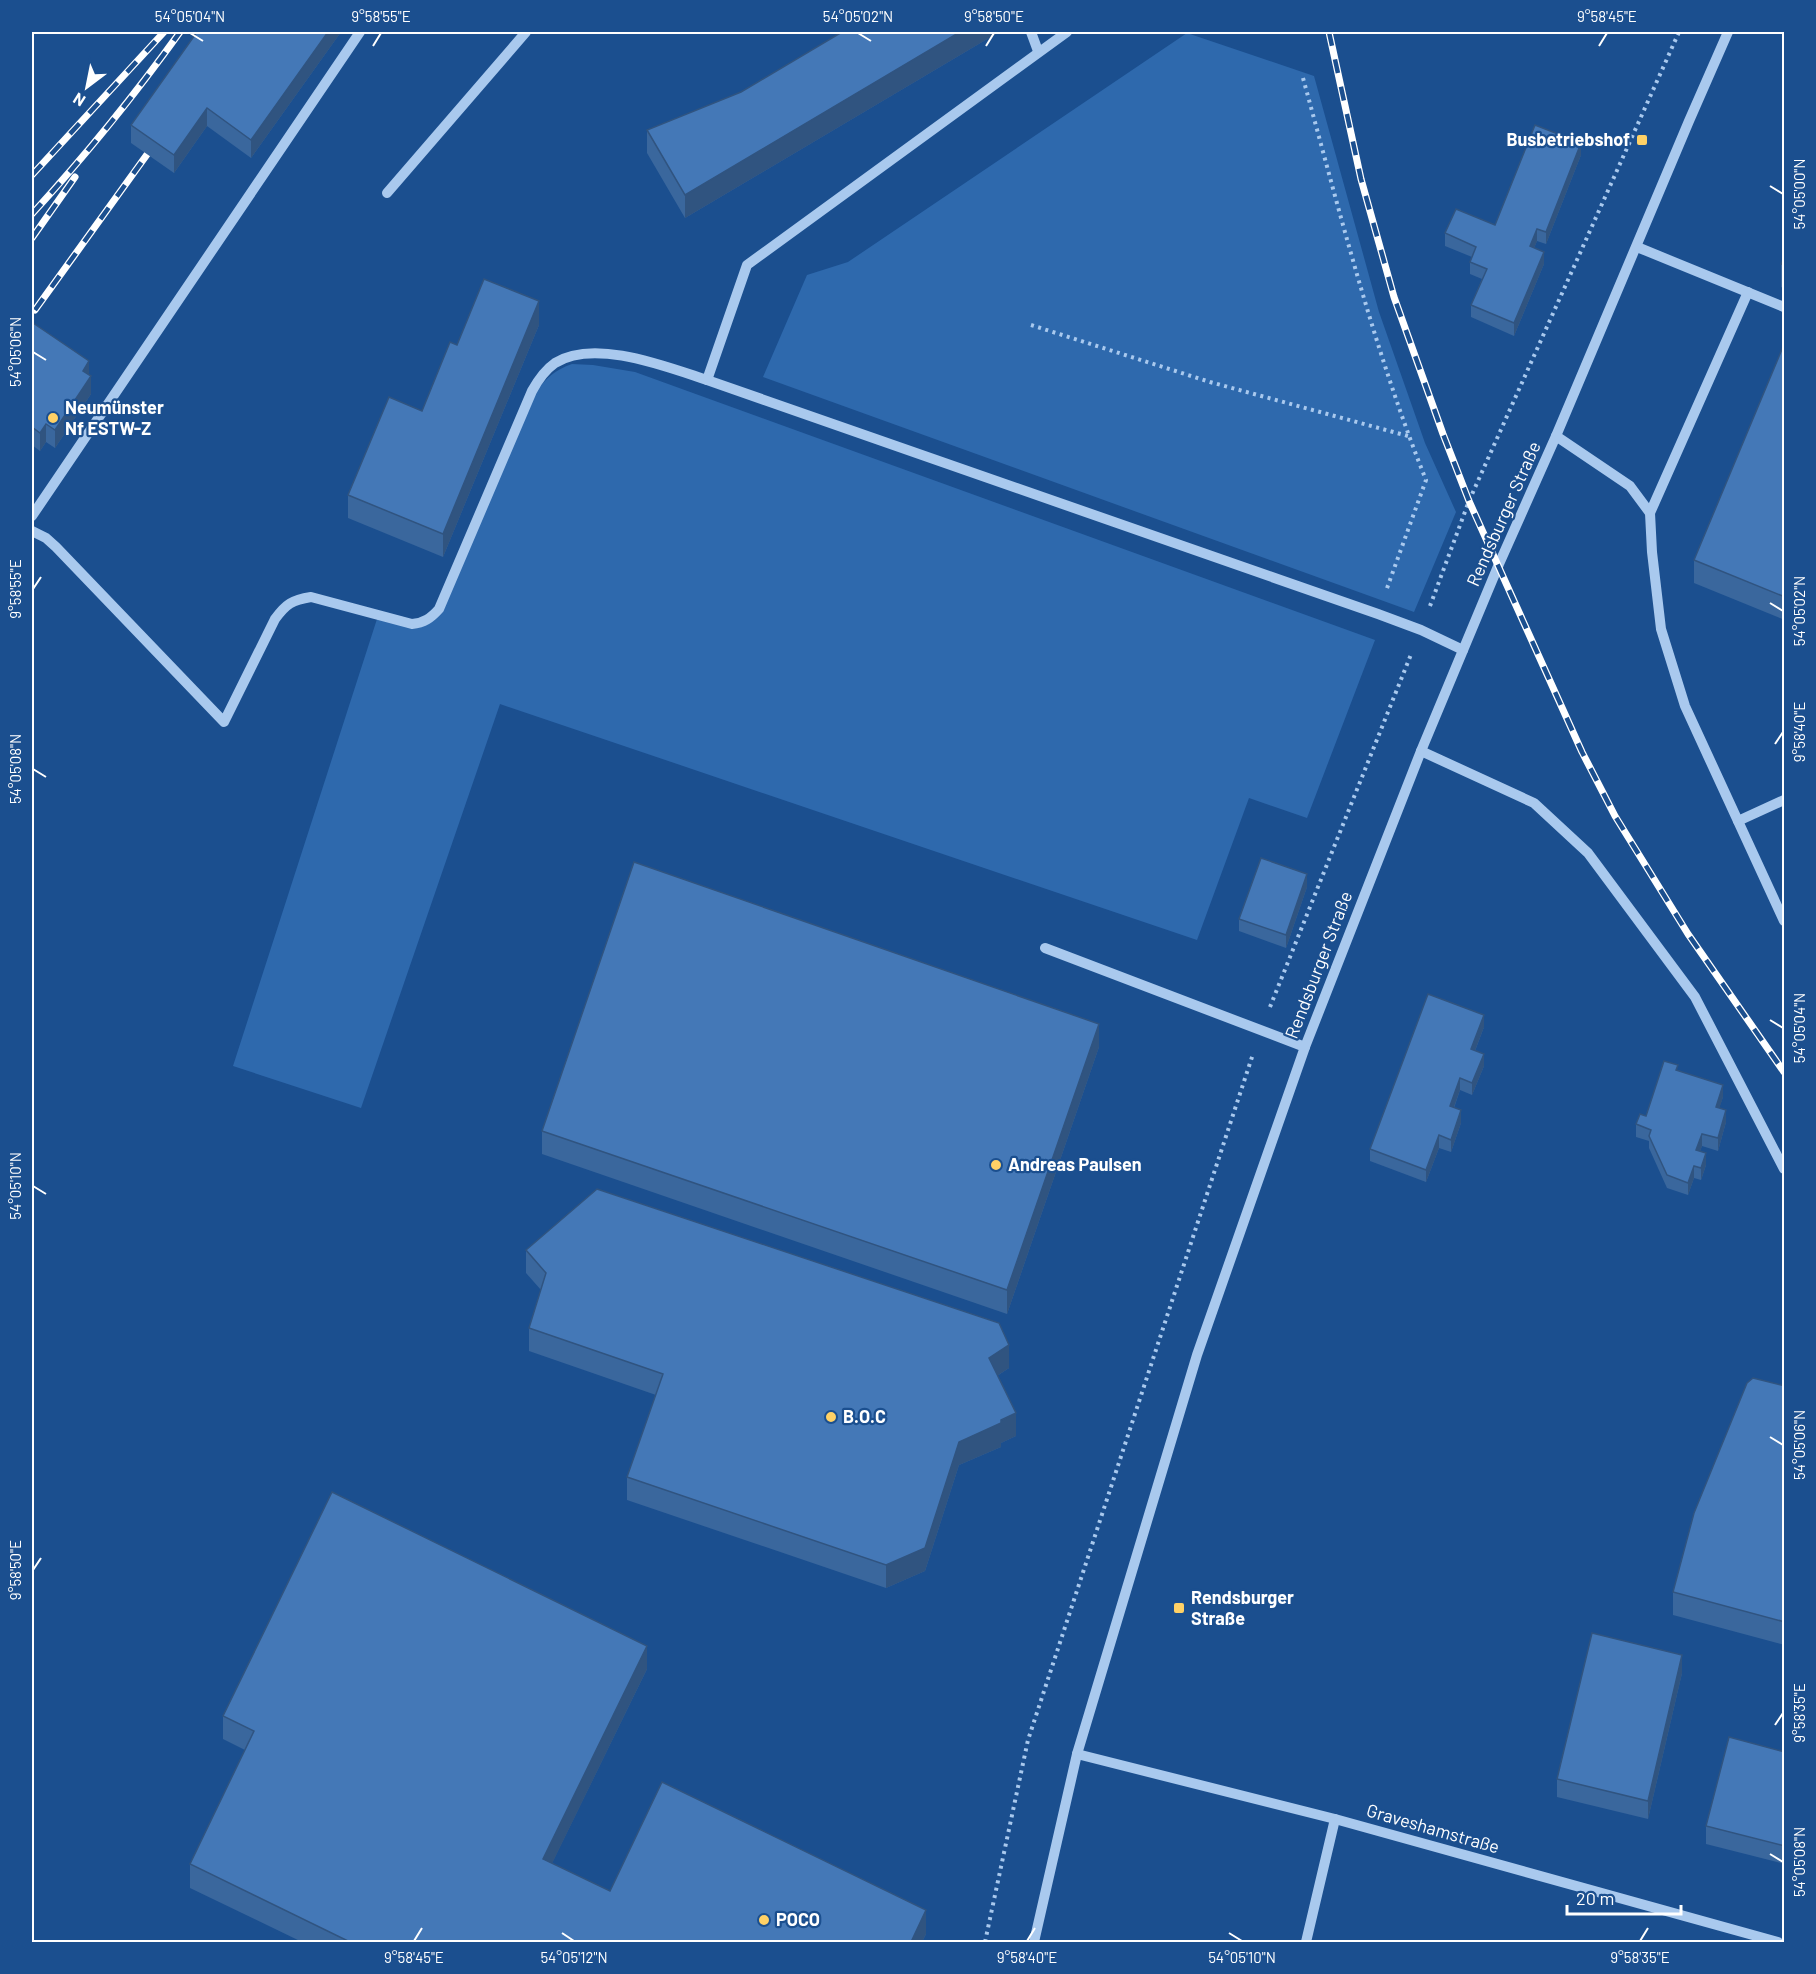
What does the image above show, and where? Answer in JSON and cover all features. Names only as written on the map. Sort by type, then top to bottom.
[{"type":"street","points":[[32,516],[360,32]]},
{"type":"street","points":[[387,193],[526,32]]},
{"type":"street","points":[[1031,32],[1038,51]]},
{"type":"street","points":[[707,380],[747,265],[1067,32]]},
{"type":"street","name":"Rendsburger Straße","points":[[1034,1942],[1077,1754],[1197,1355],[1305,1047],[1421,751],[1728,32]]},
{"type":"street","points":[[1637,247],[1785,307]]},
{"type":"street","points":[[1748,292],[1650,513],[1652,552],[1661,629],[1685,706],[1785,921]]},
{"type":"street","points":[[32,531],[46,538],[56,547],[224,722],[275,619],[285,606],[299,598],[311,597],[412,624],[431,618],[439,609],[532,391],[541,376],[555,363],[567,357],[582,354],[615,355],[661,365],[707,380],[1378,614],[1421,630],[1464,650]]},
{"type":"street","points":[[1556,436],[1630,486],[1650,513]]},
{"type":"street","points":[[1421,751],[1534,803],[1588,853],[1695,997],[1785,1169]]},
{"type":"street","points":[[1738,821],[1785,800]]},
{"type":"street","points":[[1045,948],[1305,1047]]},
{"type":"street","name":"Graveshamstraße","points":[[1077,1754],[1335,1819],[1772,1942]]},
{"type":"street","points":[[1306,1942],[1335,1819]]},
{"type":"path","points":[[985,1942],[1028,1740],[1261,1031],[1421,630],[1469,501],[1679,32]]},
{"type":"path","points":[[1303,78],[1367,309],[1426,480],[1378,614]]},
{"type":"path","points":[[1031,325],[1210,382],[1409,436]]},
{"type":"shaded area","points":[[1187,33],[1314,76],[1379,312],[1425,443],[1456,512],[1414,612],[763,377],[807,275],[848,262]]},
{"type":"shaded area","points":[[572,364],[635,372],[1375,640],[1307,818],[1249,798],[1197,940],[500,704],[361,1108],[233,1066],[377,619],[432,621],[536,392],[551,375]]},
{"type":"building","points":[[197,32],[328,32],[251,140],[207,108],[174,155],[131,125]]},
{"type":"building","points":[[842,32],[960,32],[685,195],[647,130],[741,92]]},
{"type":"building","points":[[1535,125],[1581,143],[1546,232],[1537,229],[1530,246],[1544,252],[1514,323],[1471,305],[1487,269],[1470,262],[1476,247],[1445,233],[1456,209],[1495,225]]},
{"type":"building","points":[[484,279],[539,301],[443,534],[348,495],[389,397],[422,411],[450,342],[457,345]]},
{"type":"building","name":"Neumünster Nf ESTW-Z","points":[[33,323],[89,361],[83,371],[91,376],[55,430],[46,424],[40,433],[32,427]]},
{"type":"building","points":[[1785,342],[1785,597],[1694,560]]},
{"type":"building","points":[[1261,858],[1307,874],[1286,935],[1239,919]]},
{"type":"building","points":[[634,862],[1099,1024],[1007,1290],[542,1131]]},
{"type":"building","points":[[1428,994],[1484,1015],[1471,1049],[1484,1054],[1472,1083],[1460,1078],[1450,1106],[1461,1110],[1451,1140],[1439,1135],[1426,1170],[1370,1149]]},
{"type":"building","points":[[1664,1061],[1678,1065],[1676,1070],[1723,1085],[1716,1107],[1726,1110],[1718,1138],[1702,1134],[1696,1150],[1706,1153],[1701,1168],[1694,1166],[1688,1183],[1667,1175],[1649,1136],[1651,1130],[1636,1124],[1640,1114],[1646,1116]]},
{"type":"building","name":"B.O.C","points":[[597,1189],[999,1323],[1009,1345],[989,1358],[1016,1413],[1001,1420],[1001,1423],[959,1442],[925,1548],[886,1565],[627,1477],[663,1374],[529,1328],[546,1273],[526,1250]]},
{"type":"building","points":[[1753,1378],[1785,1386],[1785,1622],[1673,1592],[1694,1513],[1747,1383]]},
{"type":"building","points":[[332,1492],[647,1646],[543,1859],[610,1891],[662,1782],[926,1910],[911,1942],[350,1942],[190,1864],[254,1731],[223,1716]]},
{"type":"building","points":[[1592,1633],[1682,1655],[1648,1801],[1557,1779]]},
{"type":"building","points":[[1729,1737],[1785,1752],[1785,1846],[1706,1826]]},
{"type":"railway","points":[[32,175],[164,32]]},
{"type":"railway","points":[[32,214],[109,125],[180,32]]},
{"type":"railway","points":[[1329,32],[1361,179],[1394,297],[1469,501],[1582,752],[1615,816],[1688,934],[1784,1072]]},
{"type":"railway","points":[[35,310],[156,142]]},
{"type":"railway","points":[[32,238],[75,177]]},
{"type":"place","name":"Busbetriebshof","points":[[1642,140]]},
{"type":"place","name":"Neumünster Nf ESTW-Z","points":[[53,418]]},
{"type":"place","name":"Andreas Paulsen","points":[[996,1165]]},
{"type":"place","name":"B.O.C","points":[[831,1417]]},
{"type":"place","name":"Rendsburger Straße","points":[[1179,1608]]},
{"type":"place","name":"POCO","points":[[764,1920]]}]
